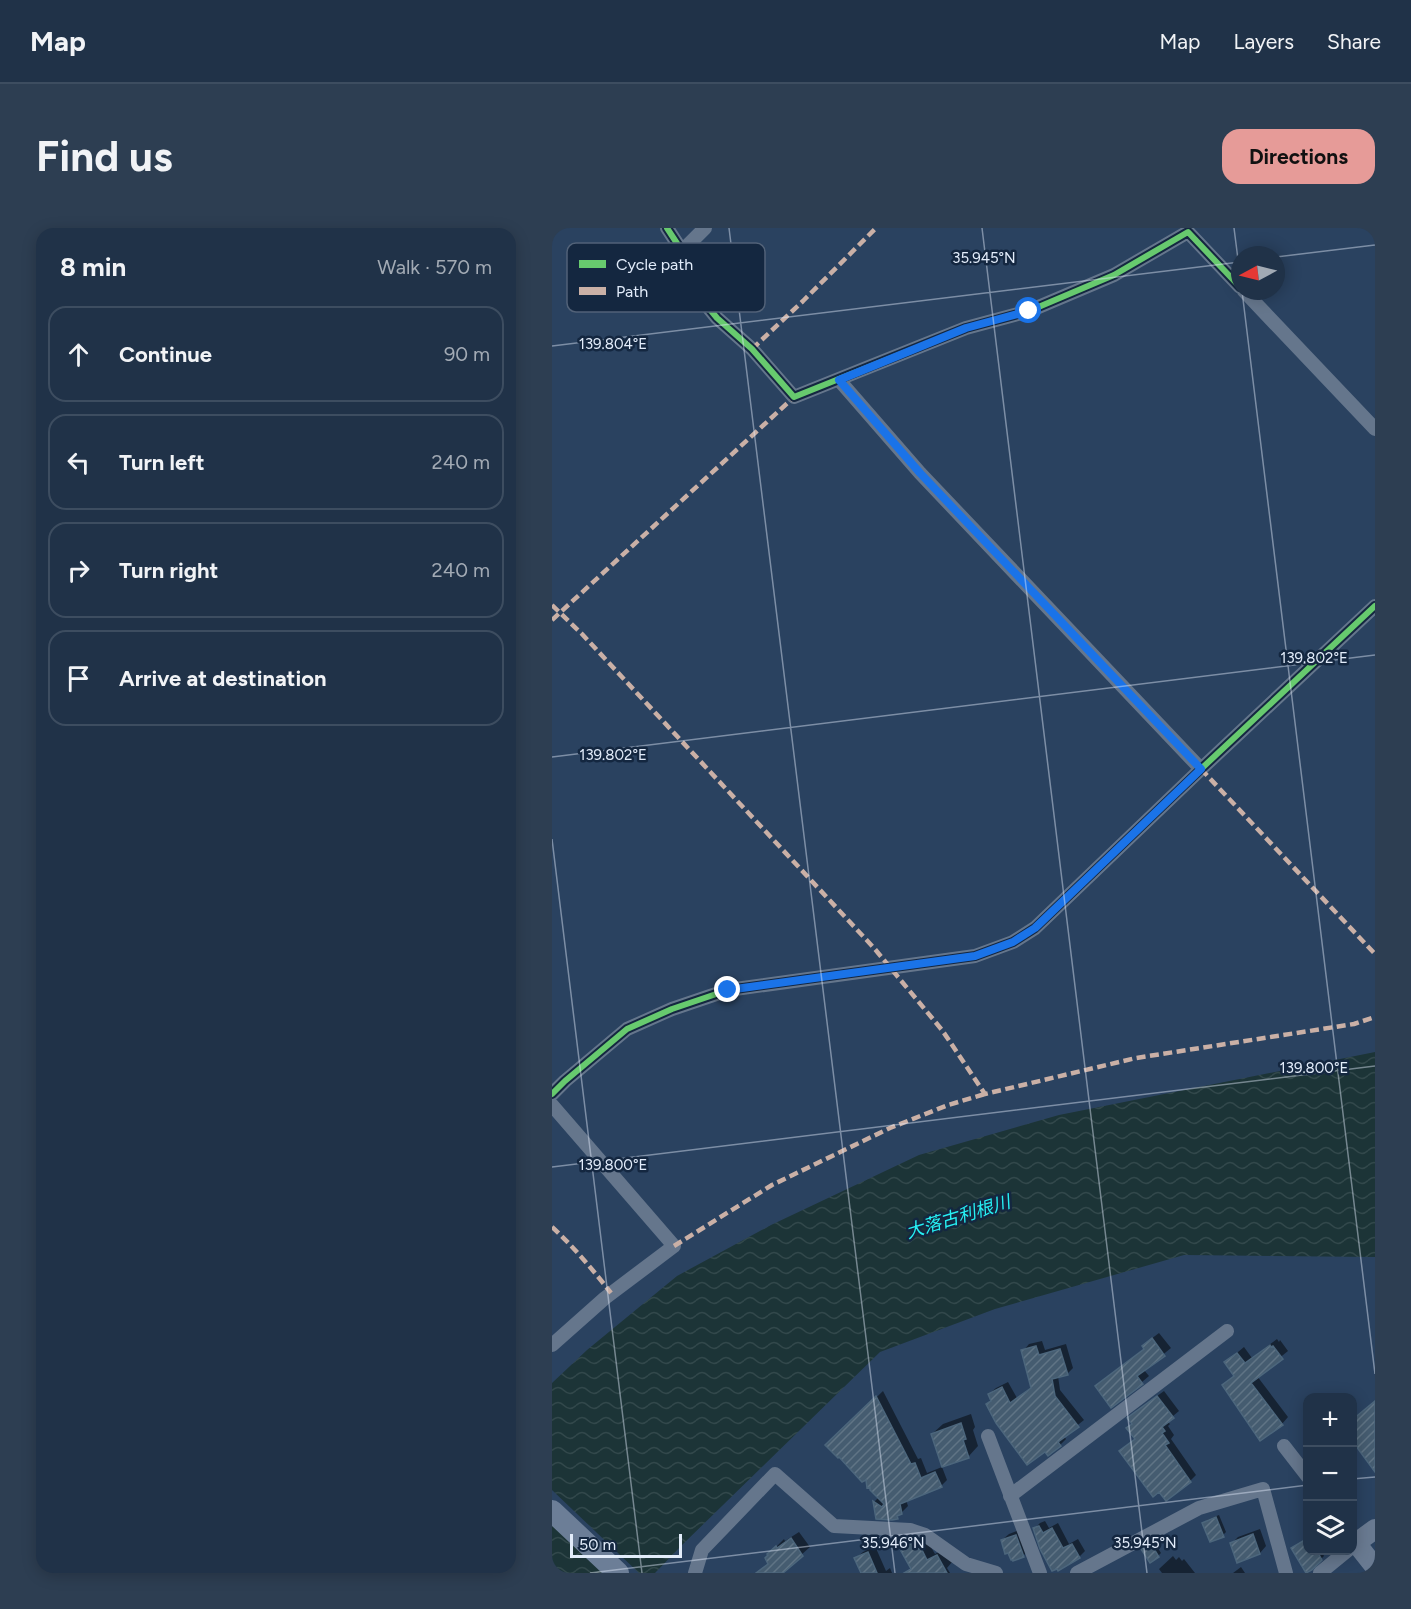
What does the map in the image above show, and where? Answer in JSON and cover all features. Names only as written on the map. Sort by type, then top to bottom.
[{"type":"main road","points":[[552,1511],[618,1573]]},
{"type":"street","points":[[667,228],[677,243]]},
{"type":"street","points":[[690,243],[705,228]]},
{"type":"street","points":[[712,312],[752,349],[794,397],[966,328],[1029,311],[1114,275],[1188,232],[1231,277]]},
{"type":"street","points":[[1253,300],[1375,429]]},
{"type":"street","points":[[839,380],[920,473],[1201,769]]},
{"type":"street","points":[[552,1094],[627,1029],[728,990],[975,956],[1013,942],[1035,928],[1375,606]]},
{"type":"street","points":[[552,1105],[674,1246],[605,1298],[552,1345]]},
{"type":"street","points":[[1010,1496],[1227,1331]]},
{"type":"street","points":[[988,1436],[1040,1573]]},
{"type":"street","points":[[1284,1446],[1303,1471]]},
{"type":"street","points":[[695,1573],[702,1550],[775,1474],[834,1526],[910,1530],[932,1540],[966,1564],[996,1573]]},
{"type":"street","points":[[1077,1573],[1199,1508],[1263,1489],[1286,1573]]},
{"type":"street","points":[[1357,1542],[1375,1529]]},
{"type":"street","points":[[1357,1550],[1375,1567]]},
{"type":"street","points":[[1320,1573],[1341,1555]]},
{"type":"water","name":"大落古利根川","points":[[1375,1052],[1375,1257],[1184,1255],[995,1309],[880,1352],[655,1573],[552,1573],[552,1383],[587,1350],[677,1276],[771,1225],[919,1155],[1059,1115]]},
{"type":"pier","points":[[552,1490],[639,1573],[606,1573],[552,1521]]},
{"type":"building","points":[[1152,1338],[1165,1356],[1137,1376],[1143,1384],[1111,1408],[1095,1386],[1144,1349],[1142,1346]]},
{"type":"building","points":[[1270,1345],[1283,1359],[1251,1383],[1283,1425],[1260,1441],[1222,1385],[1234,1376],[1224,1362],[1237,1353],[1245,1363]]},
{"type":"building","points":[[1036,1346],[1039,1355],[1060,1349],[1068,1375],[1052,1379],[1055,1396],[1079,1427],[1058,1442],[1061,1446],[1048,1456],[1045,1452],[1027,1465],[996,1423],[986,1404],[991,1401],[988,1394],[1002,1387],[1010,1403],[1031,1388],[1021,1350]]},
{"type":"building","points":[[876,1396],[911,1464],[915,1463],[921,1478],[935,1472],[942,1487],[900,1504],[902,1514],[897,1516],[898,1519],[892,1520],[876,1519],[873,1501],[882,1507],[884,1504],[870,1490],[870,1487],[867,1488],[866,1480],[862,1482],[825,1445]]},
{"type":"building","points":[[1157,1396],[1174,1418],[1162,1427],[1165,1431],[1162,1433],[1169,1443],[1165,1445],[1191,1482],[1166,1501],[1159,1492],[1153,1497],[1119,1451],[1135,1439],[1126,1428],[1132,1424],[1127,1418]]},
{"type":"building","points":[[1375,1401],[1375,1472],[1357,1447],[1357,1416]]},
{"type":"building","points":[[961,1423],[966,1439],[963,1440],[969,1458],[942,1467],[931,1434]]},
{"type":"building","points":[[1216,1517],[1224,1537],[1210,1542],[1202,1523]]},
{"type":"building","points":[[1039,1526],[1043,1533],[1052,1528],[1063,1548],[1072,1544],[1080,1558],[1058,1571],[1057,1569],[1052,1571],[1040,1549],[1033,1528]]},
{"type":"building","points":[[1253,1534],[1260,1554],[1237,1563],[1230,1543]]},
{"type":"building","points":[[1016,1535],[1024,1557],[1013,1561],[1008,1553],[1005,1554],[1001,1540]]},
{"type":"building","points":[[791,1538],[803,1556],[783,1573],[756,1573],[768,1564],[765,1558],[767,1554]]},
{"type":"building","points":[[914,1541],[918,1549],[921,1548],[927,1560],[937,1555],[947,1573],[904,1573],[911,1569],[901,1548]]},
{"type":"building","points":[[1303,1541],[1303,1555],[1319,1555],[1322,1560],[1306,1573],[1291,1548]]},
{"type":"building","points":[[1151,1544],[1159,1557],[1150,1563],[1141,1549]]},
{"type":"building","points":[[868,1552],[877,1573],[861,1573],[854,1558]]},
{"type":"marked path","points":[[752,349],[876,228]]},
{"type":"marked path","points":[[552,620],[794,397]]},
{"type":"marked path","points":[[552,605],[582,634],[874,948],[942,1030],[985,1094],[1136,1058],[1354,1024],[1375,1017]]},
{"type":"marked path","points":[[1201,769],[1375,954]]},
{"type":"marked path","points":[[674,1246],[772,1185],[890,1128],[948,1105],[985,1094]]},
{"type":"marked path","points":[[552,1227],[611,1293]]},
{"type":"cycle path","points":[[667,228],[677,243]]},
{"type":"cycle path","points":[[712,312],[752,349],[794,397],[966,328],[1029,311],[1114,275],[1188,232],[1231,277]]},
{"type":"cycle path","points":[[552,1094],[627,1029],[672,1009],[728,990],[975,956],[1013,942],[1035,928],[1375,606]]},
{"type":"route","points":[[728,990],[975,956],[1013,942],[1035,928],[1201,769],[920,473],[839,380],[966,328],[1029,311]]}]
